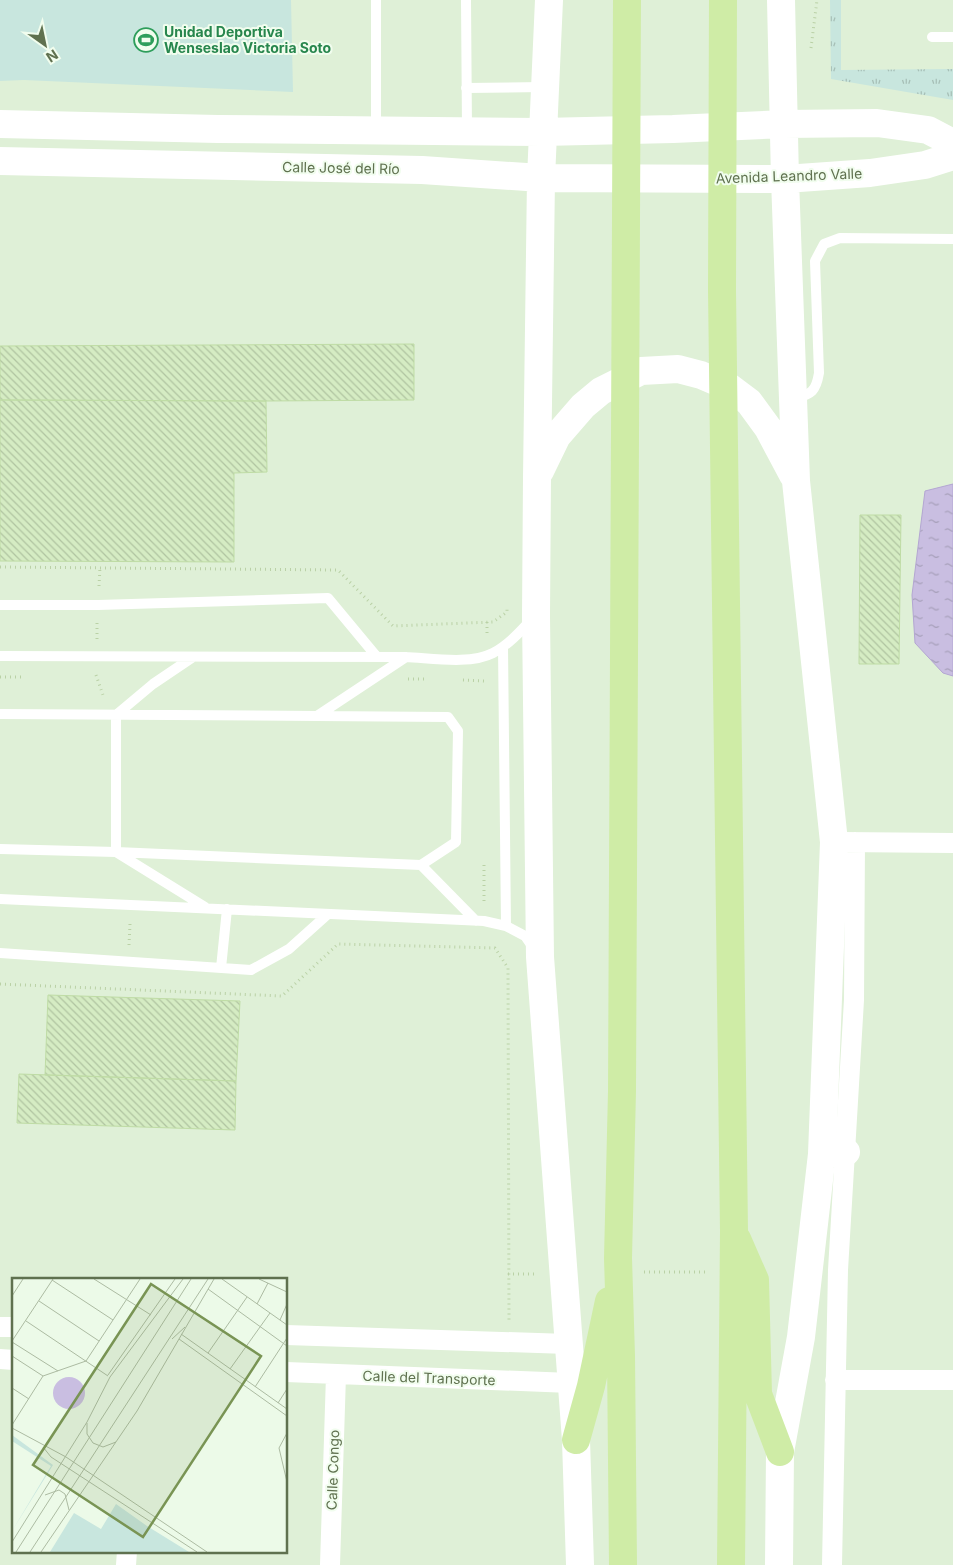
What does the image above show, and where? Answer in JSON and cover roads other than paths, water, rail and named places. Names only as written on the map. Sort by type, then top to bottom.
[{"type":"highway","points":[[623,1565],[621,1356],[628,1265],[622,1091],[627,0]]},
{"type":"highway","points":[[723,0],[722,300],[734,1231],[731,1565]]},
{"type":"highway","points":[[734,1231],[755,1280],[758,1394],[780,1452]]},
{"type":"highway","points":[[576,1440],[628,1265]]},
{"type":"main road","points":[[549,0],[542,132],[537,478],[536,616],[540,957],[576,1440],[580,1565]]},
{"type":"main road","points":[[779,1565],[780,1452],[834,1153],[844,842],[796,481],[785,179],[781,0]]},
{"type":"main road","points":[[0,124],[542,132],[877,123],[928,130],[953,143]]},
{"type":"main road","name":"Avenida Leandro Valle","points":[[683,179],[785,179],[870,174],[925,165],[953,156]]},
{"type":"main road","name":"Calle José del Río","points":[[0,161],[422,170],[541,178],[683,179]]},
{"type":"main road","points":[[537,478],[557,436],[583,406],[601,391],[641,371],[678,369],[702,375],[730,387],[749,402],[768,428],[796,481]]},
{"type":"street","points":[[844,842],[953,843]]},
{"type":"street","points":[[832,1565],[838,1270],[834,1153]]},
{"type":"street","points":[[288,1335],[568,1344]]},
{"type":"street","name":"Calle del Transporte","points":[[288,1372],[572,1384]]},
{"type":"street","name":"Calle Congo","points":[[330,1565],[336,1374]]},
{"type":"street","points":[[835,1380],[953,1380]]},
{"type":"street","points":[[126,1565],[127,1552]]},
{"type":"lane","points":[[376,0],[376,130]]},
{"type":"lane","points":[[466,0],[467,131]]},
{"type":"lane","points":[[932,37],[953,37]]},
{"type":"lane","points":[[466,88],[544,87]]},
{"type":"lane","points":[[793,399],[807,396],[817,386],[819,372],[815,261],[824,244],[840,238],[953,239]]},
{"type":"lane","points":[[0,605],[98,606],[328,598],[377,657]]},
{"type":"lane","points":[[0,656],[406,657],[472,659],[492,654],[503,647],[536,616]]},
{"type":"lane","points":[[503,647],[506,926]]},
{"type":"lane","points":[[116,715],[153,684],[193,657]]},
{"type":"lane","points":[[317,716],[406,657]]},
{"type":"lane","points":[[0,714],[448,717],[458,731],[456,842],[421,865],[0,849]]},
{"type":"lane","points":[[116,715],[116,852]]},
{"type":"lane","points":[[116,852],[205,908]]},
{"type":"lane","points":[[421,865],[476,921]]},
{"type":"lane","points":[[0,899],[491,922],[506,926],[525,936],[540,957]]},
{"type":"lane","points":[[222,968],[227,909]]},
{"type":"lane","points":[[0,953],[251,970],[289,949],[328,914]]},
{"type":"water","points":[[953,484],[953,676],[943,673],[915,643],[912,595],[925,491]]},
{"type":"place","name":"Unidad Deportiva Wenseslao Victoria Soto","points":[[146,40]]}]
